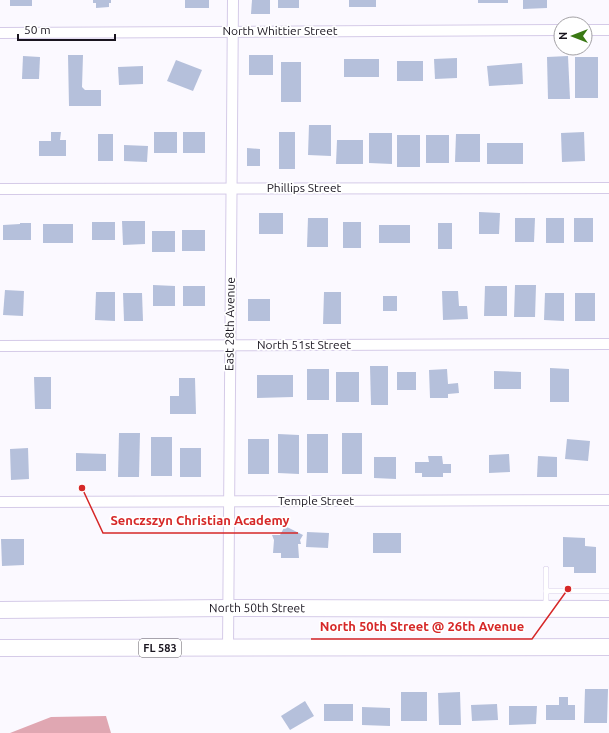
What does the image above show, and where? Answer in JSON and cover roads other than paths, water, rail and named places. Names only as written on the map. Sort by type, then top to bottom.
[{"type":"main road","name":"North 50th Street","points":[[0,610],[228,608],[609,609]]},
{"type":"main road","name":"FL 583","points":[[0,648],[609,647]]},
{"type":"street","name":"East 28th Avenue","points":[[228,648],[233,0]]},
{"type":"street","name":"North Whittier Street","points":[[0,33],[553,30]]},
{"type":"street","points":[[593,30],[609,30]]},
{"type":"street","name":"Phillips Street","points":[[0,189],[609,188]]},
{"type":"street","name":"North 51st Street","points":[[0,346],[609,344]]},
{"type":"street","name":"Temple Street","points":[[0,502],[609,500]]},
{"type":"lane","points":[[546,569],[546,609]]},
{"type":"lane","points":[[546,591],[609,591]]},
{"type":"place","name":"Senczszyn Christian Academy","points":[[82,488]]},
{"type":"place","name":"North 50th Street @ 26th Avenue","points":[[568,589]]}]
